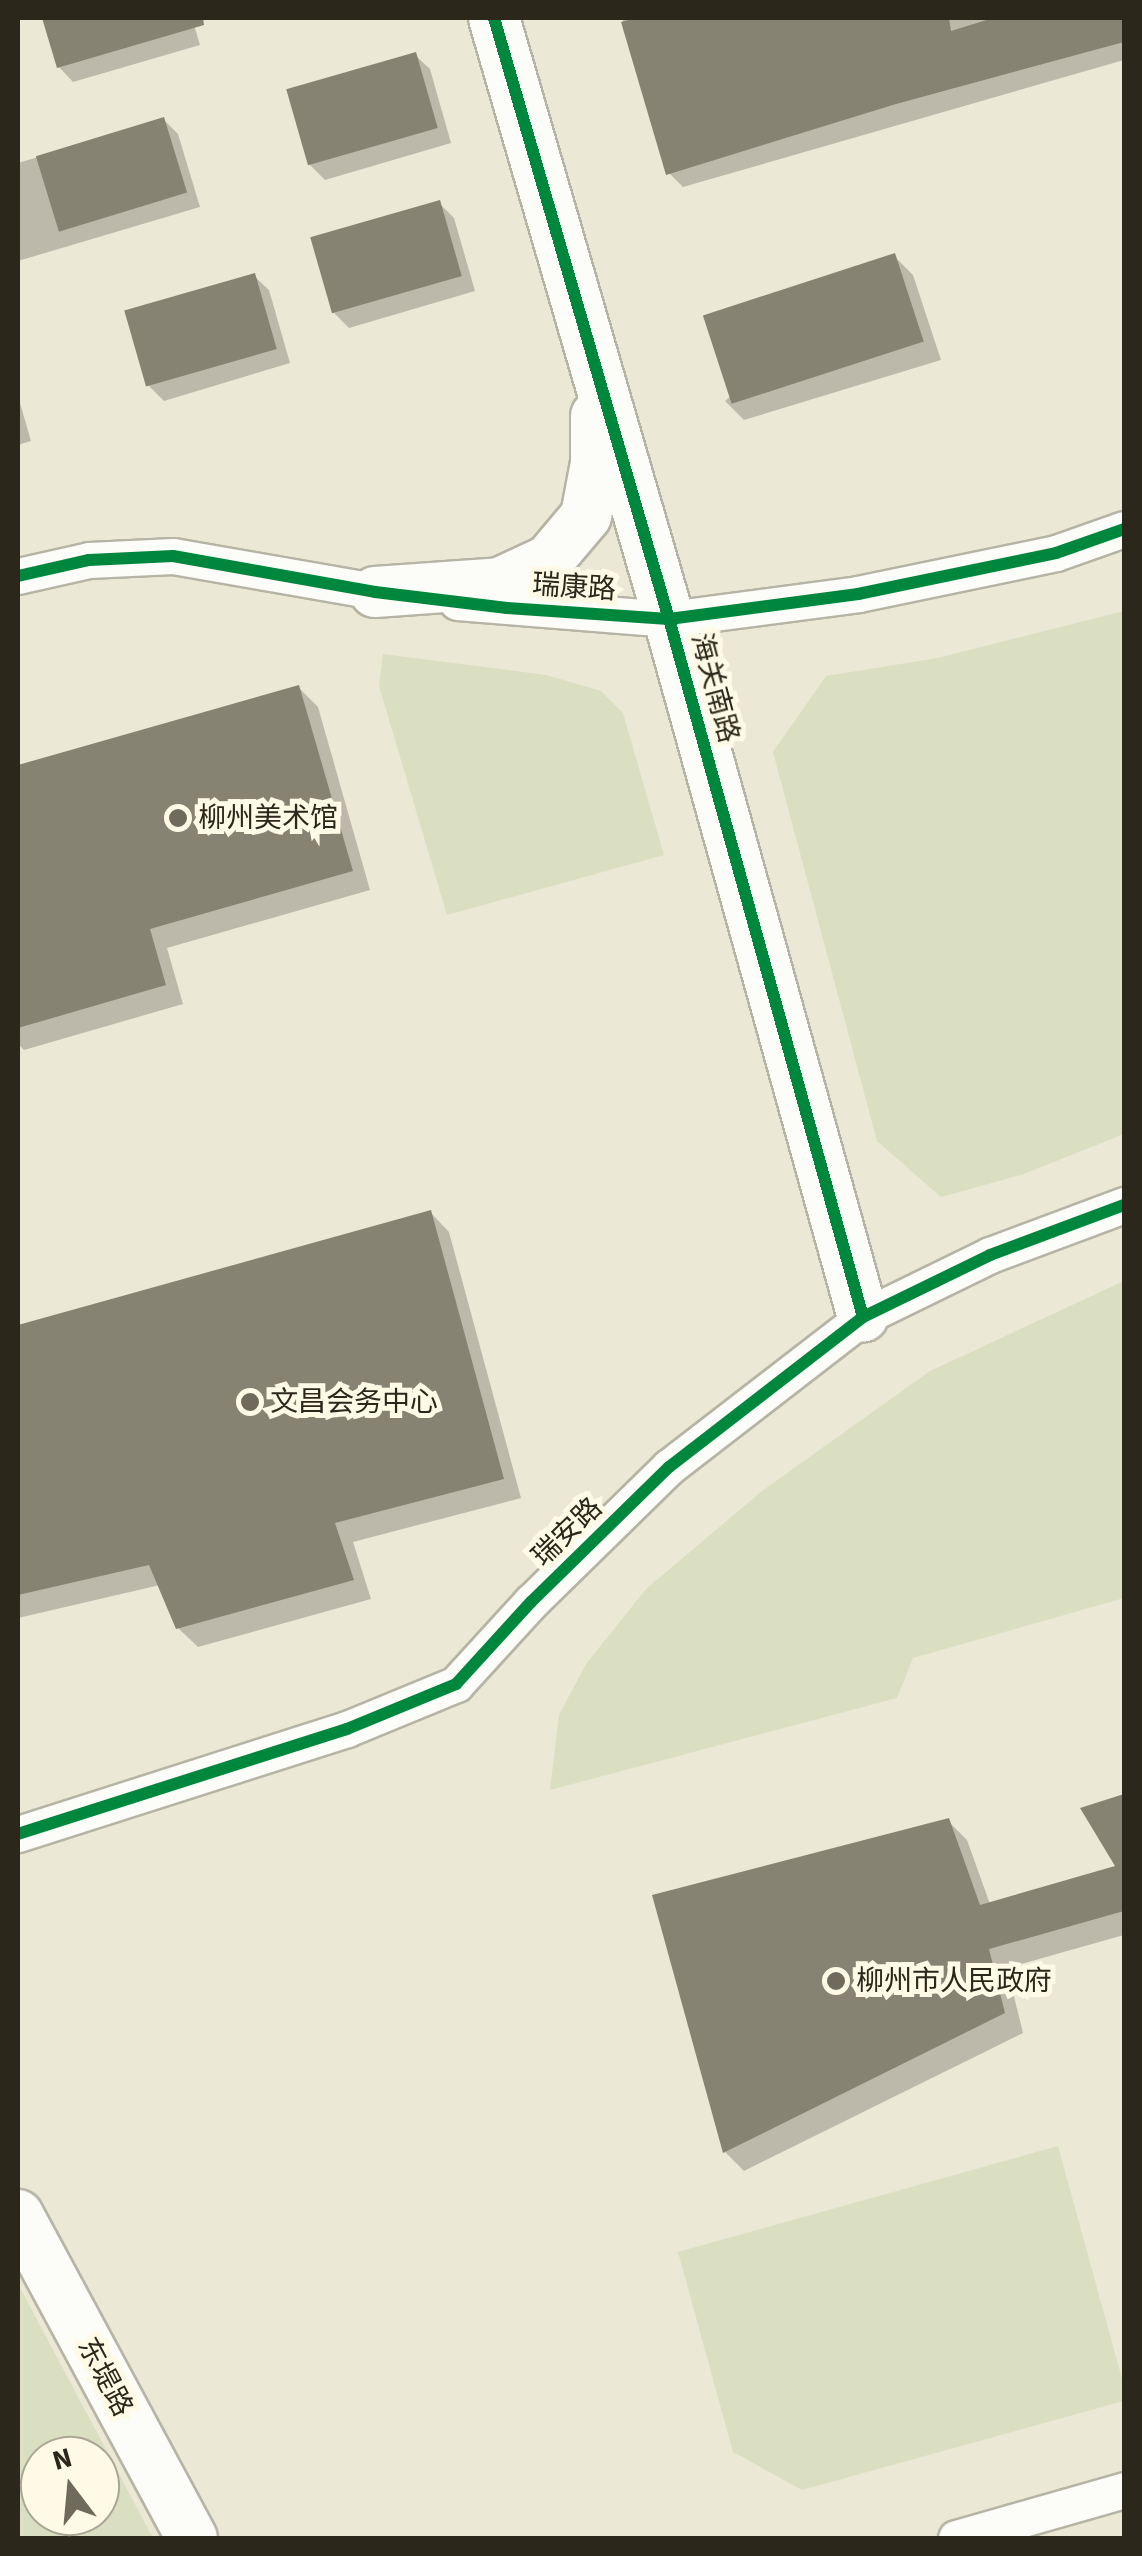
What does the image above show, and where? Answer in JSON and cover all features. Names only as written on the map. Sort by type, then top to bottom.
[{"type":"street","name":"海关南路","points":[[494,18],[670,619],[863,1317]]},
{"type":"street","points":[[374,592],[500,583],[527,574],[570,540],[586,516],[592,490],[596,366]]},
{"type":"street","name":"瑞康路","points":[[18,576],[88,560],[173,556],[374,592],[508,608],[670,619],[876,590],[1056,553],[1124,529]]},
{"type":"street","name":"瑞安路","points":[[18,1834],[347,1728],[456,1684],[531,1602],[669,1467],[863,1317],[990,1255],[1124,1205]]},
{"type":"street","name":"东堤路","points":[[18,2215],[192,2538]]},
{"type":"street","points":[[18,2284],[153,2538]]},
{"type":"street","points":[[956,2538],[1124,2490]]},
{"type":"green space","points":[[1124,611],[1124,1134],[1021,1175],[941,1197],[877,1141],[773,752],[826,676],[938,658]]},
{"type":"green space","points":[[383,654],[546,675],[601,691],[623,713],[664,855],[447,915],[379,686]]},
{"type":"green space","points":[[1124,1281],[1124,1598],[913,1658],[897,1698],[550,1790],[559,1715],[586,1664],[646,1589],[762,1491],[930,1371]]},
{"type":"green space","points":[[1058,2146],[1124,2386],[1124,2401],[802,2490],[733,2452],[678,2252]]},
{"type":"green space","points":[[18,2284],[99,2436],[20,2436],[20,2536],[120,2536],[120,2476],[153,2538],[18,2538]]},
{"type":"building","points":[[42,18],[203,18],[204,25],[57,68]]},
{"type":"building","points":[[636,18],[949,18],[951,31],[993,18],[1124,18],[1124,42],[896,104],[666,175],[621,22]]},
{"type":"building","points":[[416,52],[438,128],[308,165],[286,89]]},
{"type":"building","points":[[164,117],[187,193],[59,232],[36,156]]},
{"type":"building","points":[[440,200],[462,276],[332,313],[310,237]]},
{"type":"building","points":[[895,253],[924,341],[732,404],[703,315]]},
{"type":"building","points":[[255,273],[277,349],[146,386],[124,310]]},
{"type":"building","name":"柳州美术馆","points":[[299,685],[353,871],[150,929],[166,985],[18,1028],[18,765]]},
{"type":"building","name":"文昌会务中心","points":[[431,1210],[504,1479],[335,1523],[354,1580],[176,1629],[149,1565],[18,1595],[18,1325]]},
{"type":"building","name":"柳州市人民政府","points":[[1124,1794],[1124,1911],[989,1949],[1005,2013],[723,2153],[652,1895],[949,1818],[980,1905],[1115,1866],[1080,1808]]},
{"type":"cycle path","points":[[494,18],[669,619],[863,1317]]},
{"type":"cycle path","points":[[18,576],[89,560],[173,556],[375,592],[507,608],[669,619],[858,594],[1056,553],[1124,529]]},
{"type":"cycle path","points":[[18,1834],[347,1729],[456,1684],[531,1602],[669,1467],[863,1317],[990,1255],[1124,1205]]},
{"type":"place","name":"柳州美术馆","points":[[178,818]]},
{"type":"place","name":"文昌会务中心","points":[[250,1402]]},
{"type":"place","name":"柳州市人民政府","points":[[836,1981]]}]
